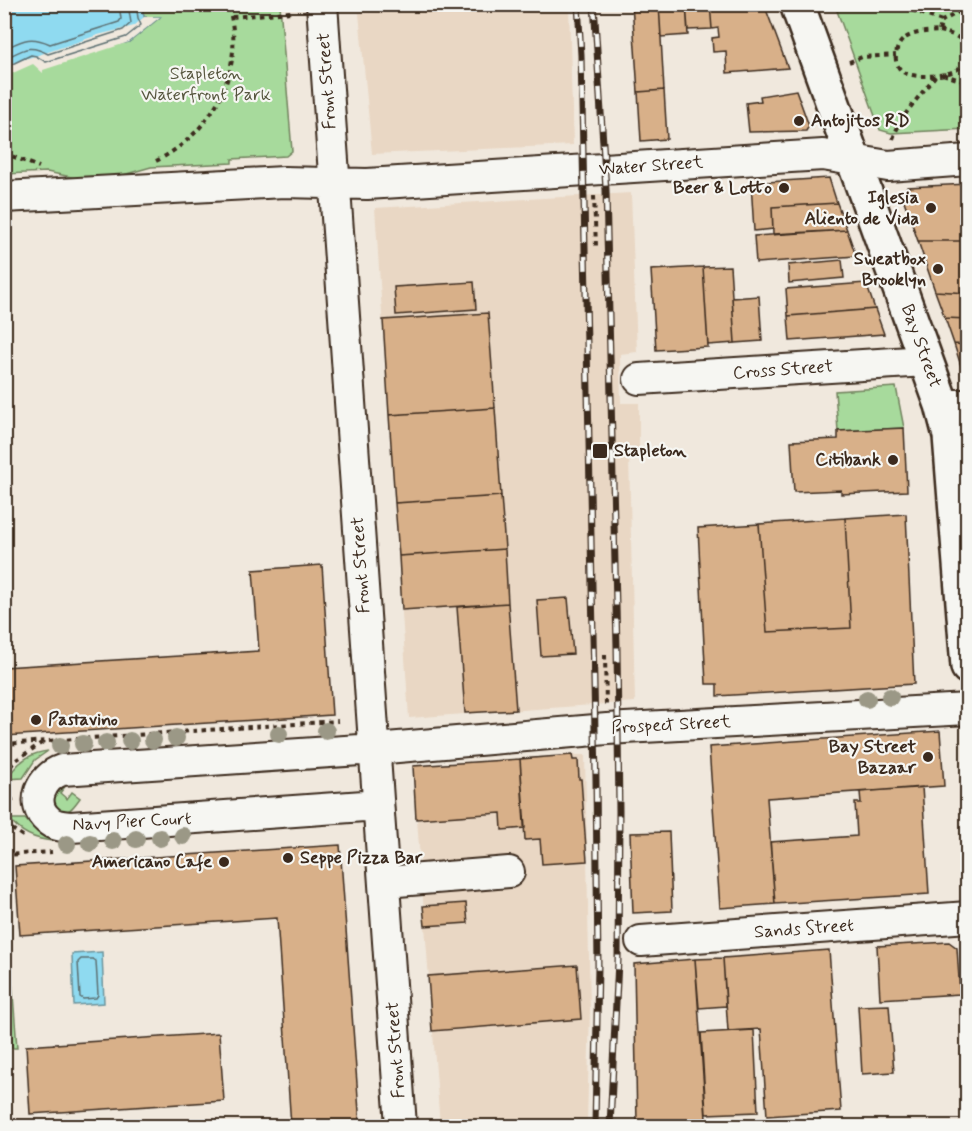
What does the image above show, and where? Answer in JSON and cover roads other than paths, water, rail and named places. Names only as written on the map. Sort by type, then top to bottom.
[{"type":"main road","name":"Bay Street","points":[[797,4],[926,361],[955,405],[951,436],[968,667]]},
{"type":"street","name":"Front Street","points":[[322,4],[401,1126]]},
{"type":"street","name":"Water Street","points":[[4,197],[284,182],[367,184],[823,155],[888,166],[968,160]]},
{"type":"street","name":"Cross Street","points":[[639,379],[926,361]]},
{"type":"street","name":"Prospect Street","points":[[375,749],[607,729],[968,709]]},
{"type":"street","name":"Navy Pier Court","points":[[375,749],[62,770],[46,778],[40,788],[39,800],[41,810],[47,820],[71,827],[378,805]]},
{"type":"street","points":[[385,882],[509,872]]},
{"type":"street","name":"Sands Street","points":[[641,940],[968,917]]},
{"type":"water","points":[[5,5],[142,5],[144,17],[160,17],[129,42],[33,61],[5,74]]},
{"type":"water","points":[[102,952],[104,1003],[74,1005],[72,954]]},
{"type":"railway","points":[[578,4],[581,55],[596,779],[598,966],[595,1126]]},
{"type":"railway","points":[[594,4],[606,190],[617,647],[618,961],[610,1126]]},
{"type":"place","name":"Antojitos RD","points":[[799,121]]},
{"type":"place","name":"Beer & Lotto","points":[[784,188]]},
{"type":"place","name":"Iglesia Aliento de Vida","points":[[931,208]]},
{"type":"place","name":"Sweatbox Brooklyn","points":[[938,269]]},
{"type":"place","name":"Stapleton","points":[[600,451]]},
{"type":"place","name":"Citibank","points":[[893,460]]},
{"type":"place","name":"Pastavino","points":[[36,720]]},
{"type":"place","name":"Bay Street Bazaar","points":[[928,757]]},
{"type":"place","name":"Seppe Pizza Bar","points":[[288,858]]},
{"type":"place","name":"Americano Cafe","points":[[224,862]]},
{"type":"park label","name":"Stapleton Waterfront Park","points":[[206,84]]}]
